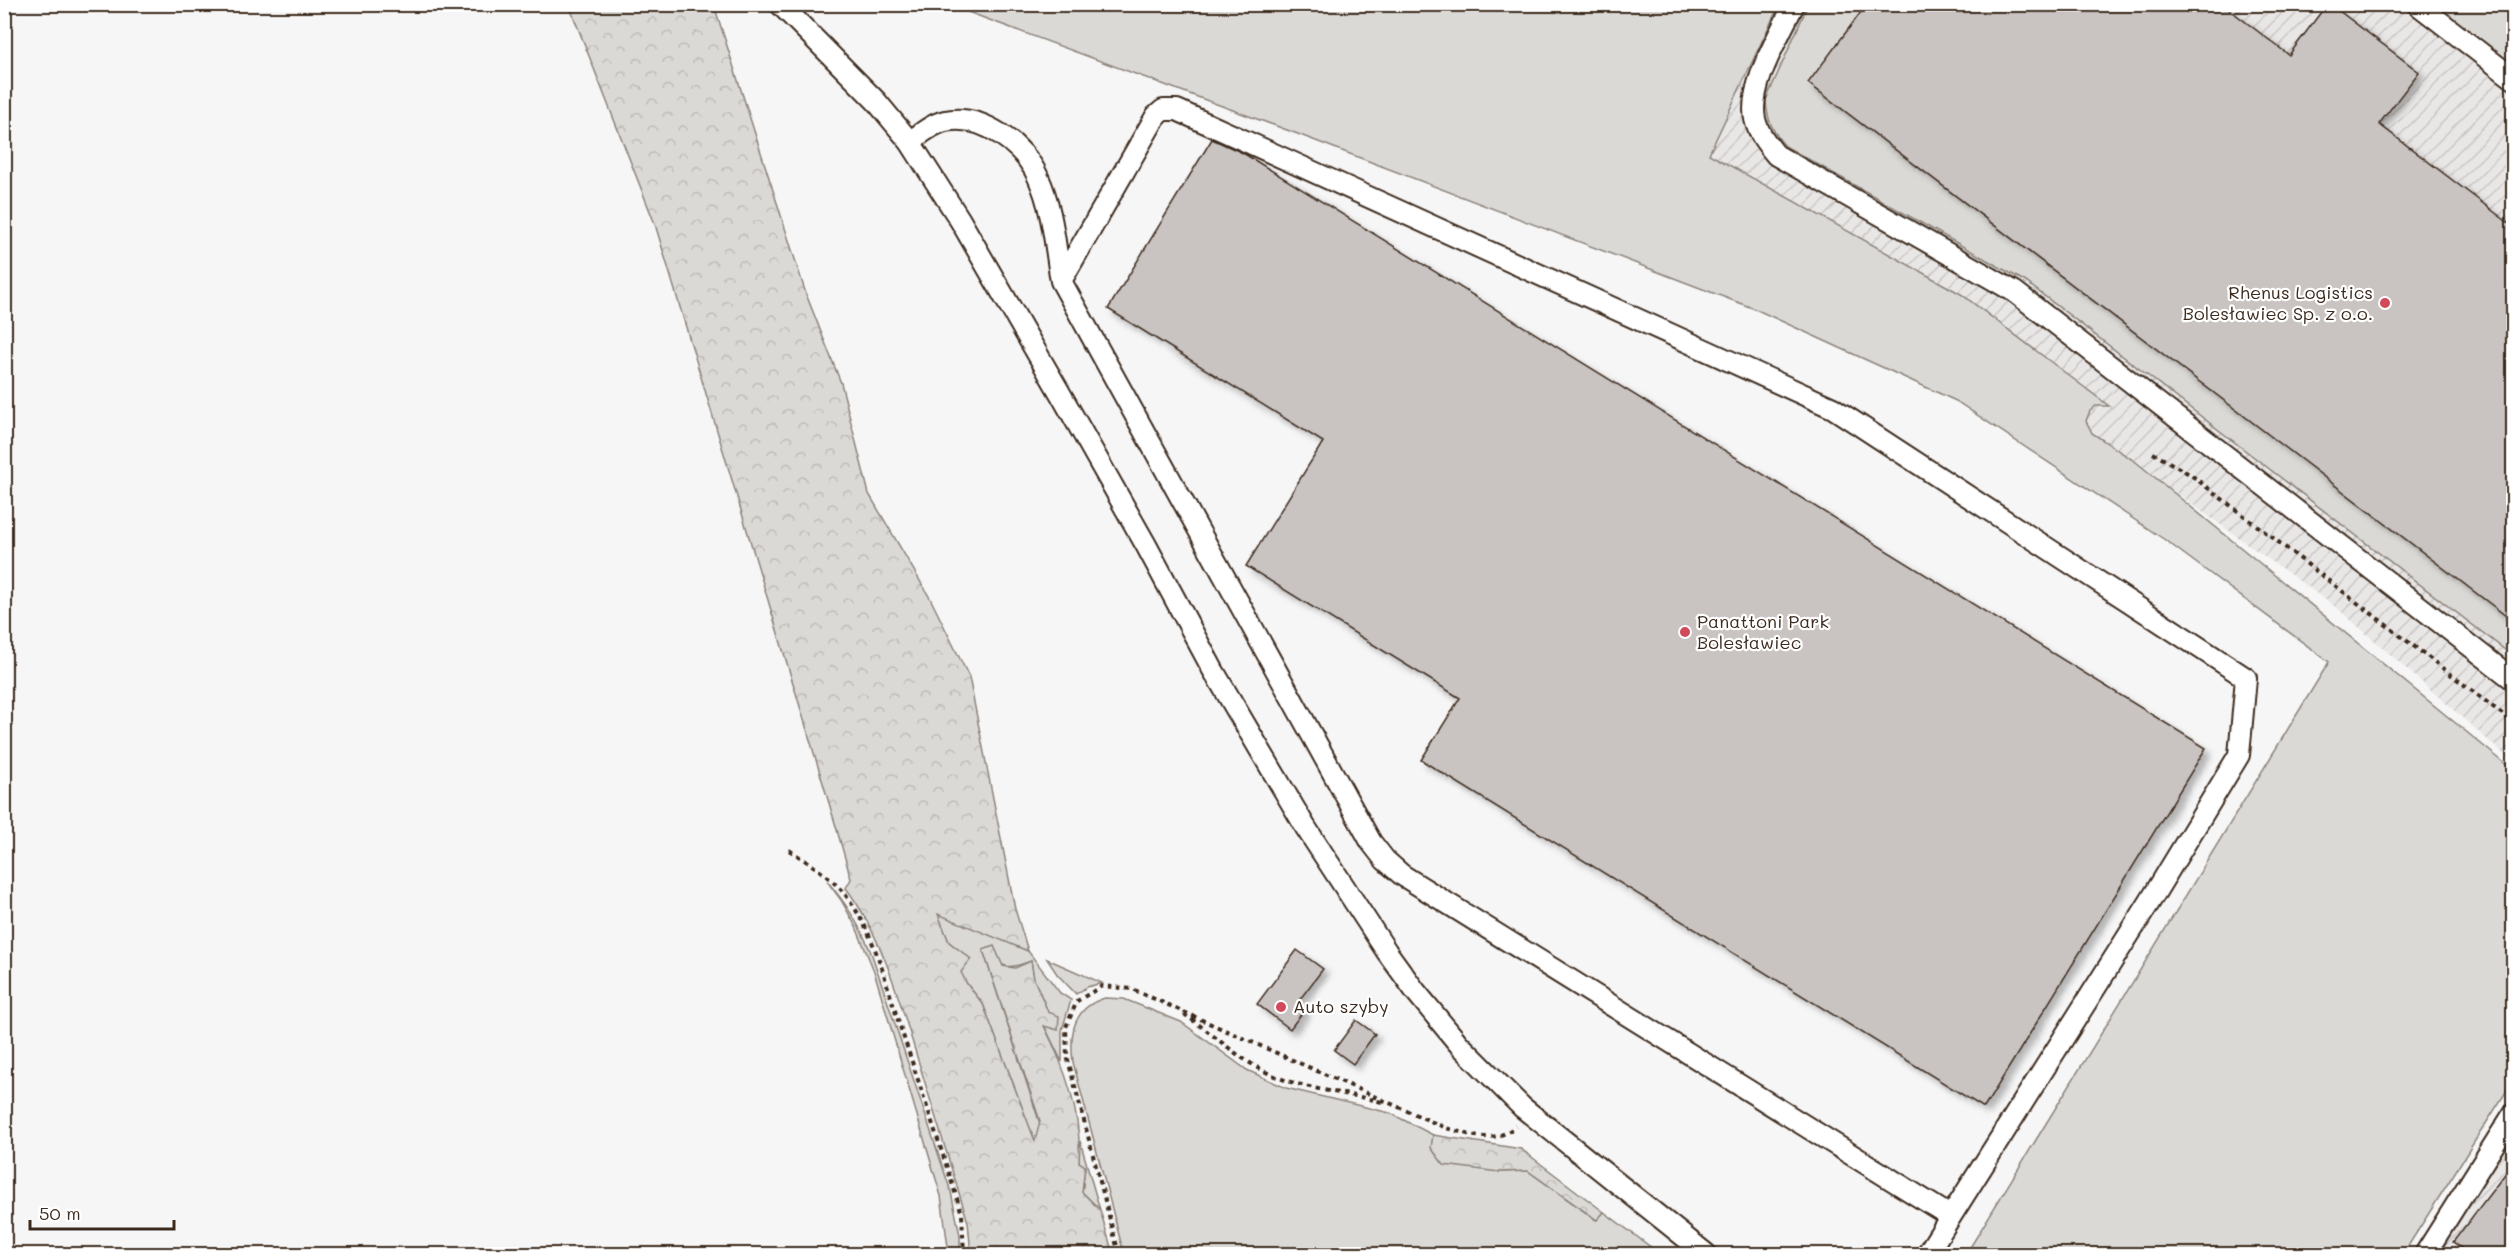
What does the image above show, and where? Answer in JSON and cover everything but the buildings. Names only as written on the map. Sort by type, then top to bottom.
[{"type":"street","points":[[780,4],[876,101],[910,142],[960,220],[1060,393],[1213,670],[1306,828],[1387,952],[1416,992],[1458,1043],[1531,1114],[1706,1254]]},
{"type":"street","points":[[1794,4],[1754,96],[1755,118],[1762,138],[1776,155],[2015,292],[2514,680]]},
{"type":"street","points":[[2417,4],[2514,79]]},
{"type":"street","points":[[1061,281],[1156,116],[1163,110],[1177,110],[1833,408],[2246,678],[2239,755],[2149,903],[1927,1254]]},
{"type":"street","points":[[910,142],[942,121],[969,121],[997,133],[1022,153],[1033,166],[1045,194],[1061,281],[1371,842],[1385,860],[1422,888],[1950,1216]]},
{"type":"street","points":[[2425,1254],[2514,1113]]},
{"type":"path","points":[[2153,453],[2191,475],[2514,723]]},
{"type":"path","points":[[789,850],[816,867],[837,885],[855,907],[863,922],[880,964],[955,1193],[963,1222],[964,1254]]},
{"type":"path","points":[[1119,1254],[1066,1056],[1066,1027],[1077,1001],[1102,986],[1132,989],[1446,1128],[1487,1139],[1512,1131],[1531,1114]]},
{"type":"path","points":[[1174,1007],[1203,1026],[1239,1057],[1268,1073],[1306,1086],[1352,1094],[1396,1106]]},
{"type":"shaded area","points":[[1538,5],[2513,5],[2513,762],[2337,608],[2092,433],[1670,196]]},
{"type":"shaded area","points":[[2513,1093],[2513,1254],[2413,1254]]},
{"type":"green space","points":[[569,5],[714,5],[806,294],[841,383],[869,494],[930,598],[969,677],[1015,909],[1028,951],[938,914],[949,942],[971,959],[961,972],[967,984],[983,1004],[1035,1141],[1040,1121],[983,950],[994,946],[1003,966],[1015,968],[1031,961],[1034,979],[1048,1012],[1059,1016],[1058,1030],[1044,1026],[1059,1058],[1075,1109],[1079,1162],[1085,1166],[1082,1192],[1100,1210],[1113,1254],[971,1254],[968,1222],[897,993],[870,927],[846,888],[851,879],[835,823],[655,224]]},
{"type":"green space","points":[[949,5],[1779,5],[1709,154],[1961,294],[2109,406],[2096,406],[2090,411],[2086,421],[2092,433],[2136,462],[2513,770],[2513,1081],[2403,1254],[1966,1254],[2329,662],[2165,540],[1956,401],[1755,309],[1295,133]]},
{"type":"green space","points":[[1808,5],[1879,5],[2513,615],[2513,656],[2026,282],[1785,146],[1771,124],[1766,100]]},
{"type":"green space","points":[[2435,5],[2513,5],[2513,65]]},
{"type":"green space","points":[[827,881],[852,916],[872,955],[951,1192],[960,1235],[960,1254],[949,1254],[941,1196],[874,971],[856,927]]},
{"type":"green space","points":[[937,913],[1028,951],[1060,993],[1071,1000],[1062,1030],[1062,1062],[1044,1025],[1048,1012],[1034,979],[1031,961],[1010,967],[1005,966],[983,950],[1066,1203],[1035,1142],[983,1004],[960,972],[970,959],[949,942]]},
{"type":"green space","points":[[1047,959],[1102,983],[1087,987],[1076,994],[1057,974]]},
{"type":"green space","points":[[1105,998],[1124,999],[1181,1022],[1247,1070],[1286,1088],[1390,1113],[1433,1135],[1432,1148],[1499,1172],[1528,1171],[1596,1220],[1604,1212],[1660,1254],[1124,1254],[1072,1051],[1073,1031],[1080,1014],[1095,1002]]},
{"type":"green space","points":[[1433,1135],[1521,1149],[1604,1212],[1597,1220],[1528,1171],[1499,1172],[1444,1165],[1431,1148]]},
{"type":"green space","points":[[1080,1141],[1100,1210],[1082,1192],[1085,1166],[1079,1162]]},
{"type":"place","name":"Rhenus Logistics Bolesławiec Sp. z o.o.","points":[[2385,303]]},
{"type":"place","name":"Panattoni Park Bolesławiec","points":[[1685,632]]},
{"type":"place","name":"Auto szyby","points":[[1281,1007]]}]
